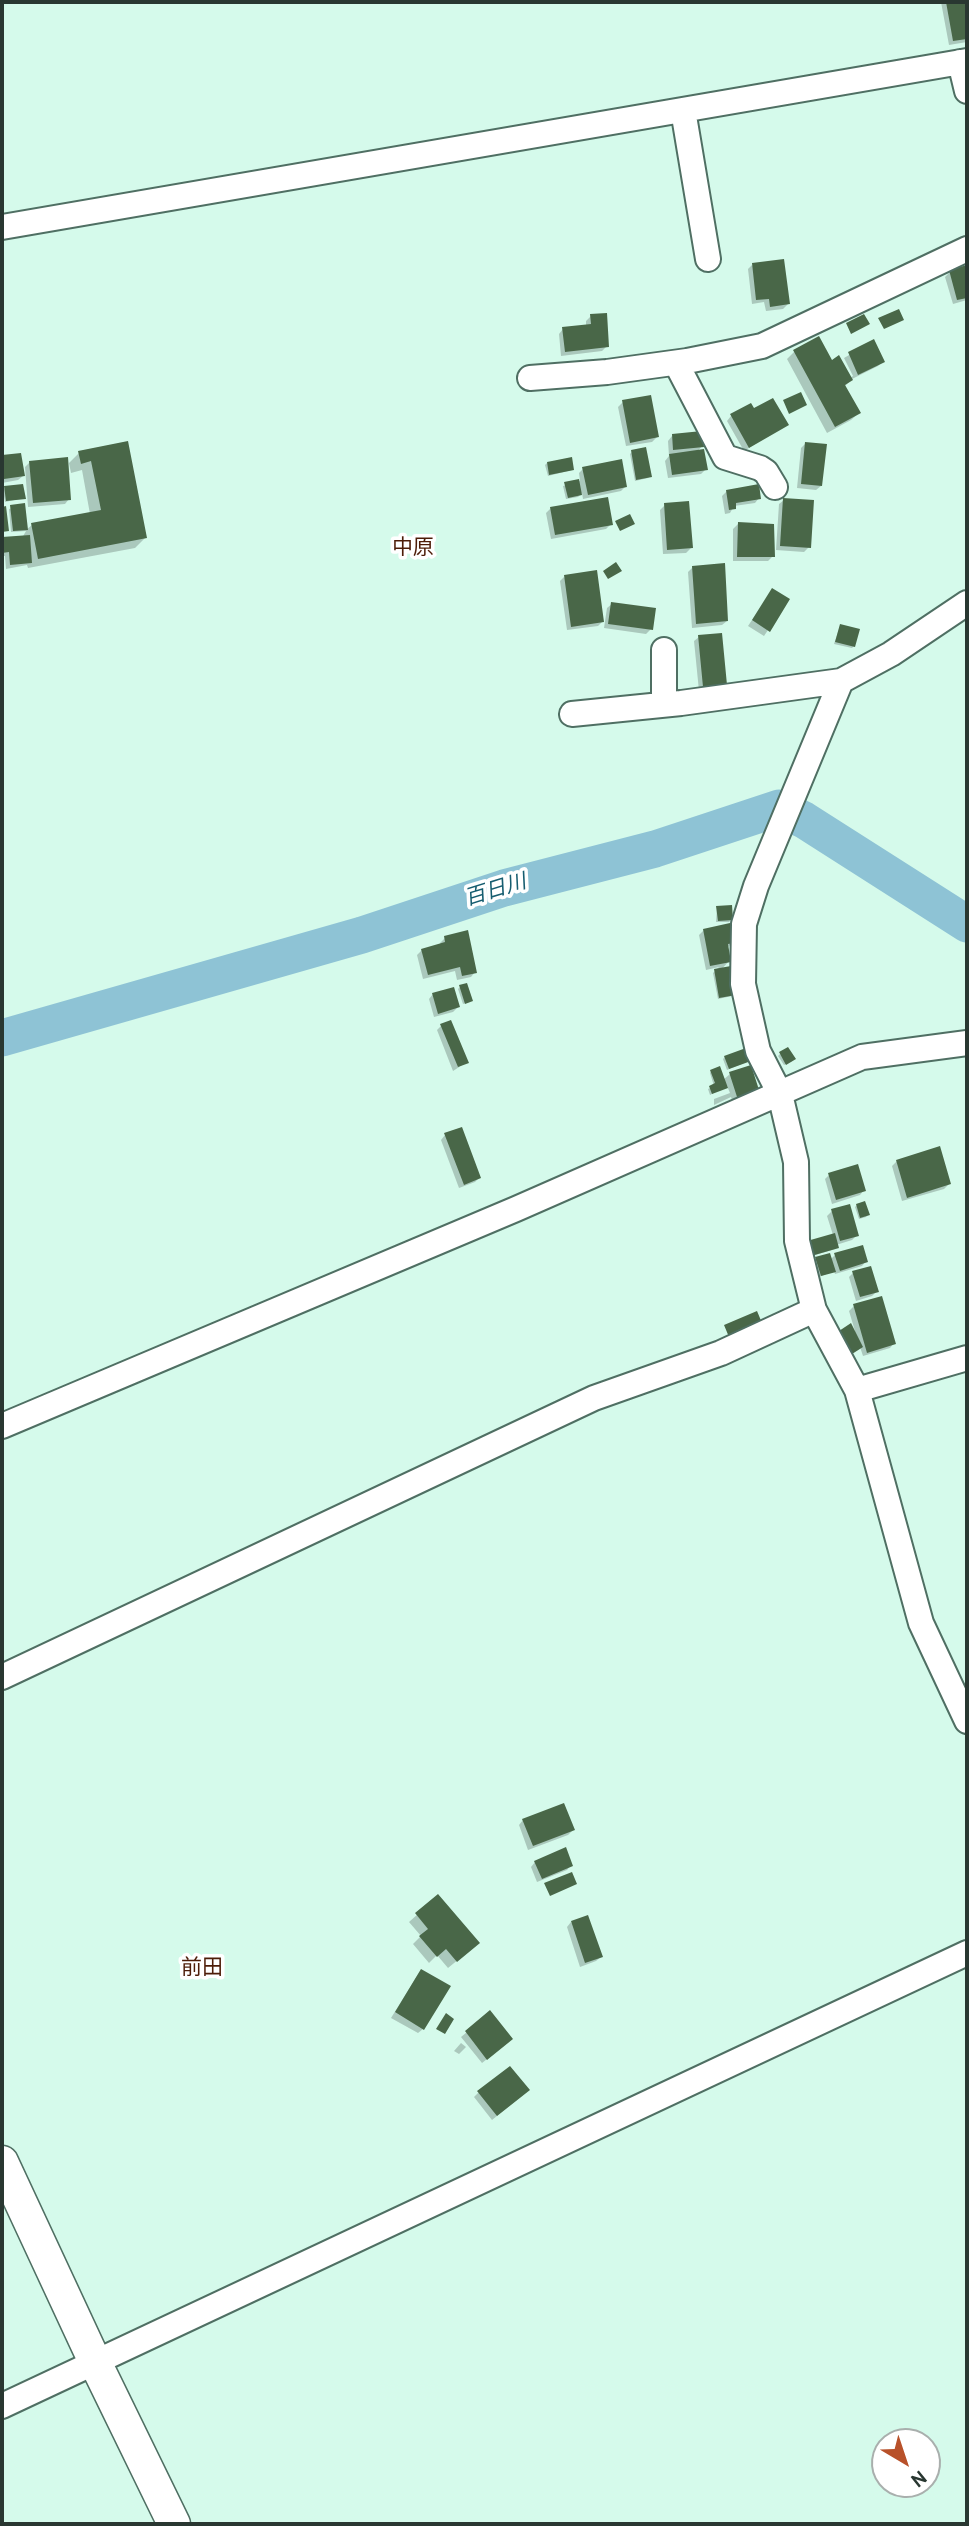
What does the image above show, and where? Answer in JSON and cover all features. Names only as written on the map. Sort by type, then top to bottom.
[{"type":"street","points":[[2,226],[963,61],[967,91]]},
{"type":"street","points":[[682,110],[708,259]]},
{"type":"street","points":[[530,378],[676,363],[762,346],[967,249]]},
{"type":"street","points":[[676,363],[725,457],[760,468],[766,472],[775,487]]},
{"type":"street","points":[[572,714],[841,681],[891,654],[967,603]]},
{"type":"street","points":[[664,650],[664,704]]},
{"type":"street","points":[[841,681],[756,886],[744,924],[743,965],[747,1004],[758,1051],[780,1094],[796,1162],[797,1241],[814,1310],[857,1390],[921,1623],[967,1721]]},
{"type":"street","points":[[2,1426],[504,1214],[862,1057],[961,1050]]},
{"type":"street","points":[[2,1677],[594,1398],[721,1353],[814,1310]]},
{"type":"street","points":[[857,1390],[967,1358]]},
{"type":"street","points":[[2,2406],[967,1953]]},
{"type":"street","points":[[2,2162],[94,2362],[174,2524]]},
{"type":"building","points":[[946,2],[967,2],[967,39],[953,41]]},
{"type":"building","points":[[784,259],[790,304],[770,307],[769,299],[756,300],[752,263]]},
{"type":"building","points":[[967,265],[967,298],[957,300],[949,270]]},
{"type":"building","points":[[899,309],[904,320],[884,329],[878,318]]},
{"type":"building","points":[[607,313],[609,347],[565,352],[562,327],[591,324],[590,314]]},
{"type":"building","points":[[864,314],[870,324],[851,334],[846,323]]},
{"type":"building","points":[[819,336],[832,360],[839,355],[853,380],[845,385],[861,413],[835,427],[793,350]]},
{"type":"building","points":[[874,339],[885,362],[858,375],[848,352]]},
{"type":"building","points":[[801,392],[807,405],[789,414],[783,400]]},
{"type":"building","points":[[651,395],[659,437],[630,443],[622,400]]},
{"type":"building","points":[[773,398],[789,425],[749,448],[730,414],[751,403],[754,408]]},
{"type":"building","points":[[702,431],[704,447],[673,450],[672,434]]},
{"type":"building","points":[[128,441],[147,538],[38,559],[31,523],[101,510],[91,461],[81,464],[78,451]]},
{"type":"building","points":[[805,442],[827,444],[822,486],[801,484]]},
{"type":"building","points":[[646,447],[652,477],[636,480],[631,450]]},
{"type":"building","points":[[704,449],[708,470],[672,475],[669,454]]},
{"type":"building","points":[[21,453],[25,476],[4,479],[2,455]]},
{"type":"building","points":[[68,457],[71,500],[33,503],[29,461]]},
{"type":"building","points":[[572,457],[574,470],[549,475],[547,462]]},
{"type":"building","points":[[622,459],[627,487],[588,495],[582,467]]},
{"type":"building","points":[[579,479],[582,495],[568,498],[564,482]]},
{"type":"building","points":[[23,484],[26,499],[6,501],[4,486]]},
{"type":"building","points":[[759,484],[761,499],[736,503],[736,509],[729,510],[726,490]]},
{"type":"building","points":[[608,497],[613,525],[555,535],[550,507]]},
{"type":"building","points":[[783,498],[814,500],[811,548],[780,546]]},
{"type":"building","points":[[689,501],[693,548],[667,550],[664,503]]},
{"type":"building","points":[[25,503],[28,530],[13,531],[10,505]]},
{"type":"building","points":[[6,506],[9,531],[2,532],[2,507]]},
{"type":"building","points":[[630,514],[635,524],[620,531],[615,521]]},
{"type":"building","points":[[738,522],[774,524],[775,557],[737,557]]},
{"type":"building","points":[[30,535],[32,563],[10,565],[9,552],[2,553],[2,537]]},
{"type":"building","points":[[616,562],[622,571],[608,579],[603,571]]},
{"type":"building","points":[[725,563],[728,621],[696,624],[692,566]]},
{"type":"building","points":[[597,570],[604,622],[571,627],[564,575]]},
{"type":"building","points":[[772,588],[790,599],[770,632],[752,620]]},
{"type":"building","points":[[611,602],[656,608],[653,630],[608,624]]},
{"type":"building","points":[[840,624],[860,629],[855,647],[835,642]]},
{"type":"building","points":[[722,633],[727,685],[703,687],[698,635]]},
{"type":"building","points":[[732,905],[733,920],[718,921],[716,906]]},
{"type":"building","points":[[730,923],[734,943],[728,944],[731,962],[710,966],[703,929]]},
{"type":"building","points":[[468,930],[477,973],[462,976],[460,967],[428,975],[421,949],[445,942],[444,936]]},
{"type":"building","points":[[731,966],[736,995],[719,998],[714,969]]},
{"type":"building","points":[[467,983],[473,1001],[465,1004],[459,985]]},
{"type":"building","points":[[454,987],[460,1007],[438,1014],[432,993]]},
{"type":"building","points":[[451,1020],[469,1063],[458,1067],[440,1024]]},
{"type":"building","points":[[788,1047],[796,1059],[786,1065],[779,1052]]},
{"type":"building","points":[[746,1048],[751,1061],[729,1069],[724,1056]]},
{"type":"building","points":[[751,1065],[760,1093],[738,1100],[729,1072]]},
{"type":"building","points":[[720,1066],[728,1088],[712,1094],[709,1086],[715,1083],[710,1070]]},
{"type":"building","points":[[462,1127],[481,1178],[464,1185],[444,1133]]},
{"type":"building","points":[[940,1146],[951,1184],[907,1198],[896,1160]]},
{"type":"building","points":[[858,1164],[866,1191],[836,1200],[828,1173]]},
{"type":"building","points":[[865,1201],[870,1215],[860,1218],[856,1204]]},
{"type":"building","points":[[850,1204],[859,1236],[840,1241],[831,1209]]},
{"type":"building","points":[[835,1233],[839,1248],[811,1256],[807,1241]]},
{"type":"building","points":[[863,1245],[868,1262],[840,1271],[834,1253]]},
{"type":"building","points":[[830,1253],[836,1272],[821,1276],[815,1257]]},
{"type":"building","points":[[871,1266],[879,1292],[860,1297],[852,1271]]},
{"type":"building","points":[[882,1296],[896,1344],[867,1353],[853,1304]]},
{"type":"building","points":[[757,1311],[762,1323],[729,1337],[724,1325]]},
{"type":"building","points":[[851,1323],[863,1347],[852,1354],[836,1333]]},
{"type":"building","points":[[564,1803],[575,1830],[533,1846],[522,1819]]},
{"type":"building","points":[[566,1847],[573,1866],[542,1879],[534,1861]]},
{"type":"building","points":[[572,1872],[577,1884],[550,1896],[544,1883]]},
{"type":"building","points":[[438,1894],[480,1943],[457,1962],[446,1949],[437,1957],[419,1936],[428,1929],[415,1913]]},
{"type":"building","points":[[588,1915],[603,1957],[585,1963],[571,1921]]},
{"type":"building","points":[[421,1969],[451,1986],[424,2030],[395,2012]]},
{"type":"building","points":[[490,2010],[513,2039],[487,2060],[465,2031]]},
{"type":"building","points":[[446,2013],[454,2019],[445,2034],[436,2029]]},
{"type":"building","points":[[510,2066],[530,2090],[497,2116],[477,2091]]},
{"type":"waterway","name":"百日川","points":[[2,1038],[362,935],[504,888],[655,849],[779,808],[804,820],[967,924]]},
{"type":"district","name":"中原","points":[[413,550]]},
{"type":"district","name":"前田","points":[[202,1970]]}]
